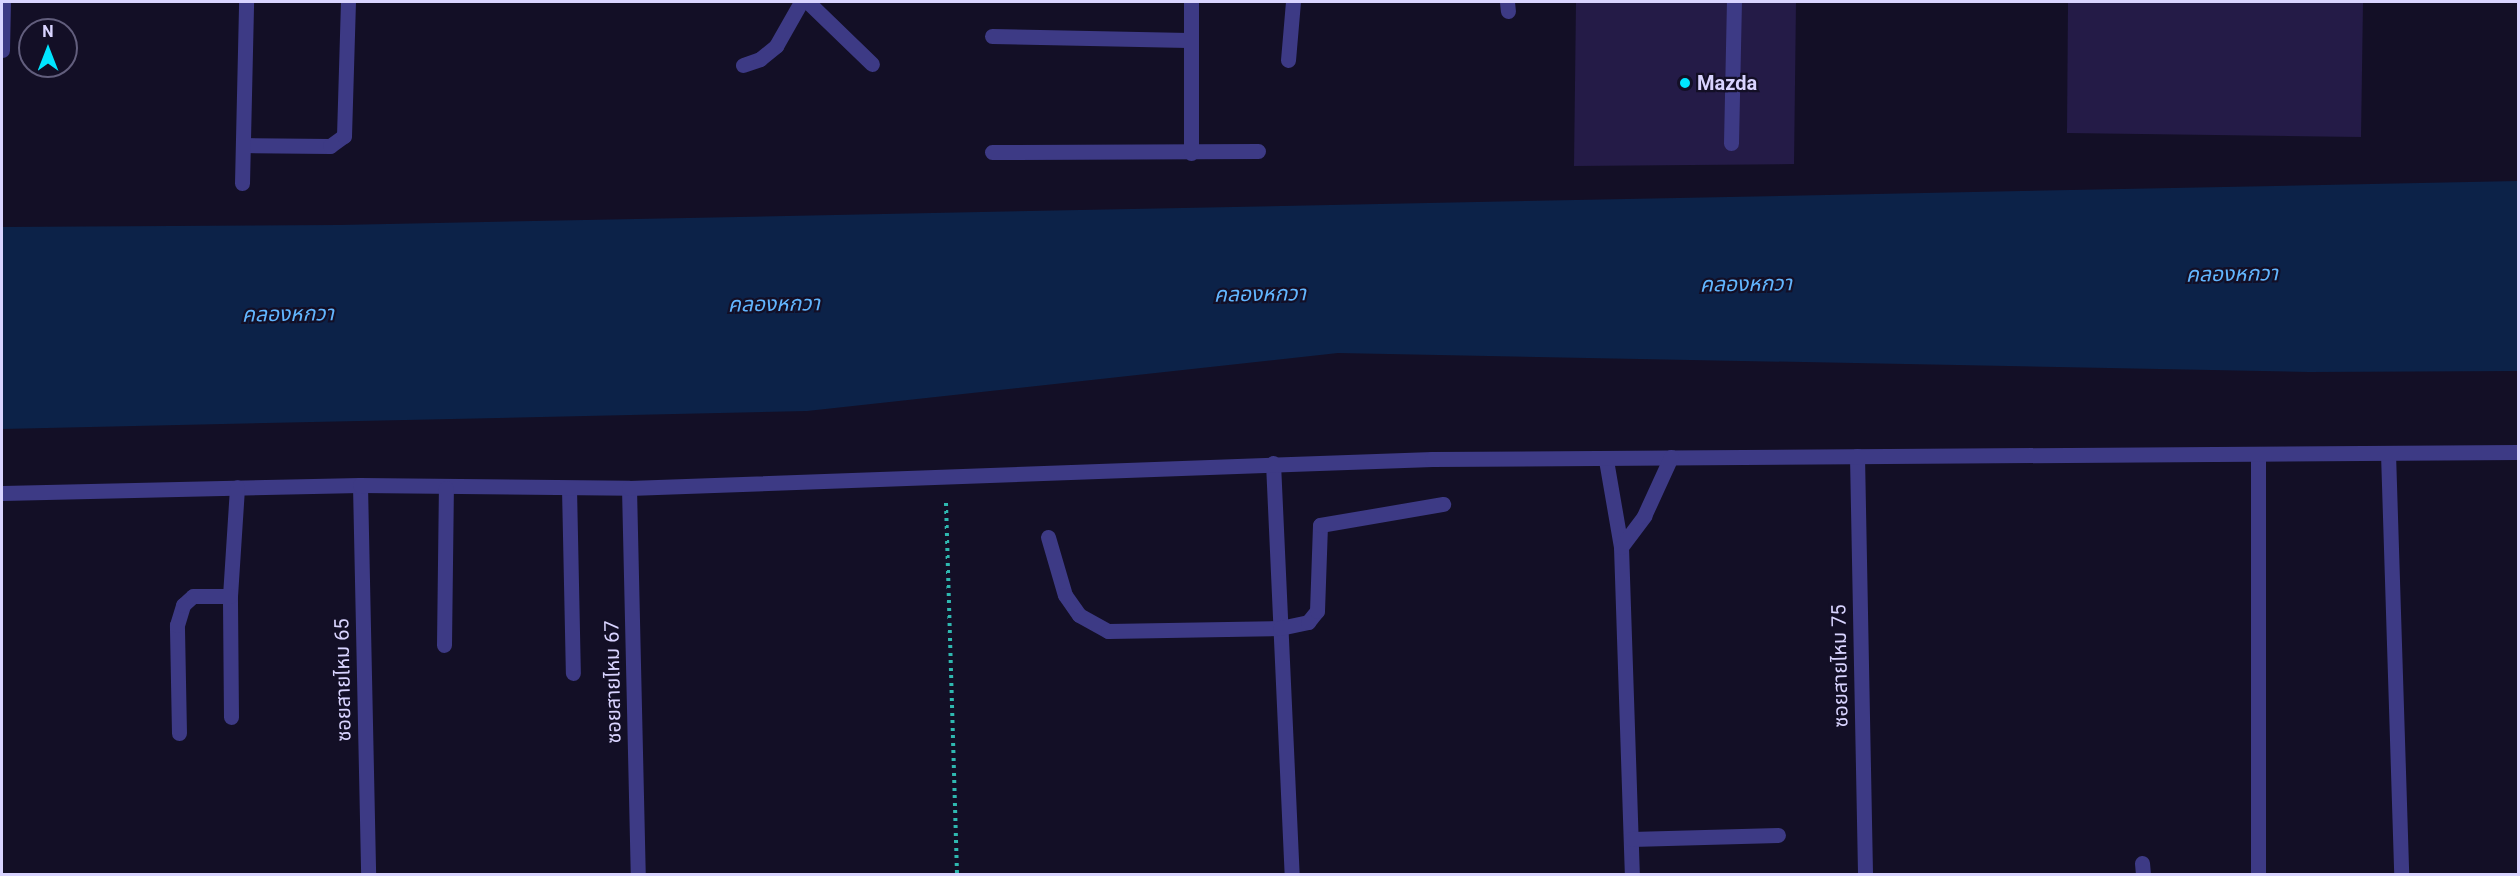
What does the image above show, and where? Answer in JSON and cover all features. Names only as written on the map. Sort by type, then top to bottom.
[{"type":"street","points":[[2,50],[3,2]]},
{"type":"street","points":[[242,183],[246,2]]},
{"type":"street","points":[[243,145],[330,146],[344,136],[348,2]]},
{"type":"street","points":[[743,65],[760,59],[776,46],[801,2]]},
{"type":"street","points":[[808,2],[872,64]]},
{"type":"street","points":[[1191,2],[1188,40],[1191,153]]},
{"type":"street","points":[[1288,60],[1293,2]]},
{"type":"street","points":[[1731,143],[1734,2]]},
{"type":"street","points":[[992,36],[1188,40]]},
{"type":"street","points":[[992,152],[1258,151]]},
{"type":"street","points":[[2,493],[360,485],[446,488],[629,488],[1273,463],[1605,460],[1671,457],[2518,452]]},
{"type":"street","points":[[2388,453],[2401,874]]},
{"type":"street","points":[[2258,454],[2258,874]]},
{"type":"street","name":"ซอยสายไหม 75","points":[[1857,456],[1865,874]]},
{"type":"street","points":[[1621,547],[1644,516],[1671,457]]},
{"type":"street","points":[[1605,460],[1621,547],[1632,874]]},
{"type":"street","points":[[1273,463],[1292,874]]},
{"type":"street","name":"ซอยสายไหม 65","points":[[360,485],[368,874]]},
{"type":"street","points":[[231,717],[230,596],[237,487]]},
{"type":"street","points":[[444,645],[446,488]]},
{"type":"street","points":[[569,488],[573,673]]},
{"type":"street","name":"ซอยสายไหม 67","points":[[629,488],[638,874]]},
{"type":"street","points":[[1048,537],[1065,595],[1079,615],[1108,631],[1280,628],[1308,622],[1317,611],[1320,525],[1443,504]]},
{"type":"street","points":[[179,733],[177,625],[183,605],[193,596],[230,596]]},
{"type":"street","points":[[1631,839],[1778,835]]},
{"type":"path","points":[[945,476],[957,874]]},
{"type":"water","name":"คลองหกวา","points":[[2518,181],[2518,371],[2309,372],[1338,353],[807,411],[2,429],[2,227],[339,225]]},
{"type":"building","name":"Mazda","points":[[1576,2],[1796,2],[1794,164],[1574,166]]},
{"type":"building","points":[[2068,2],[2363,2],[2361,137],[2067,133]]},
{"type":"place","name":"Mazda","points":[[1685,83]]}]
